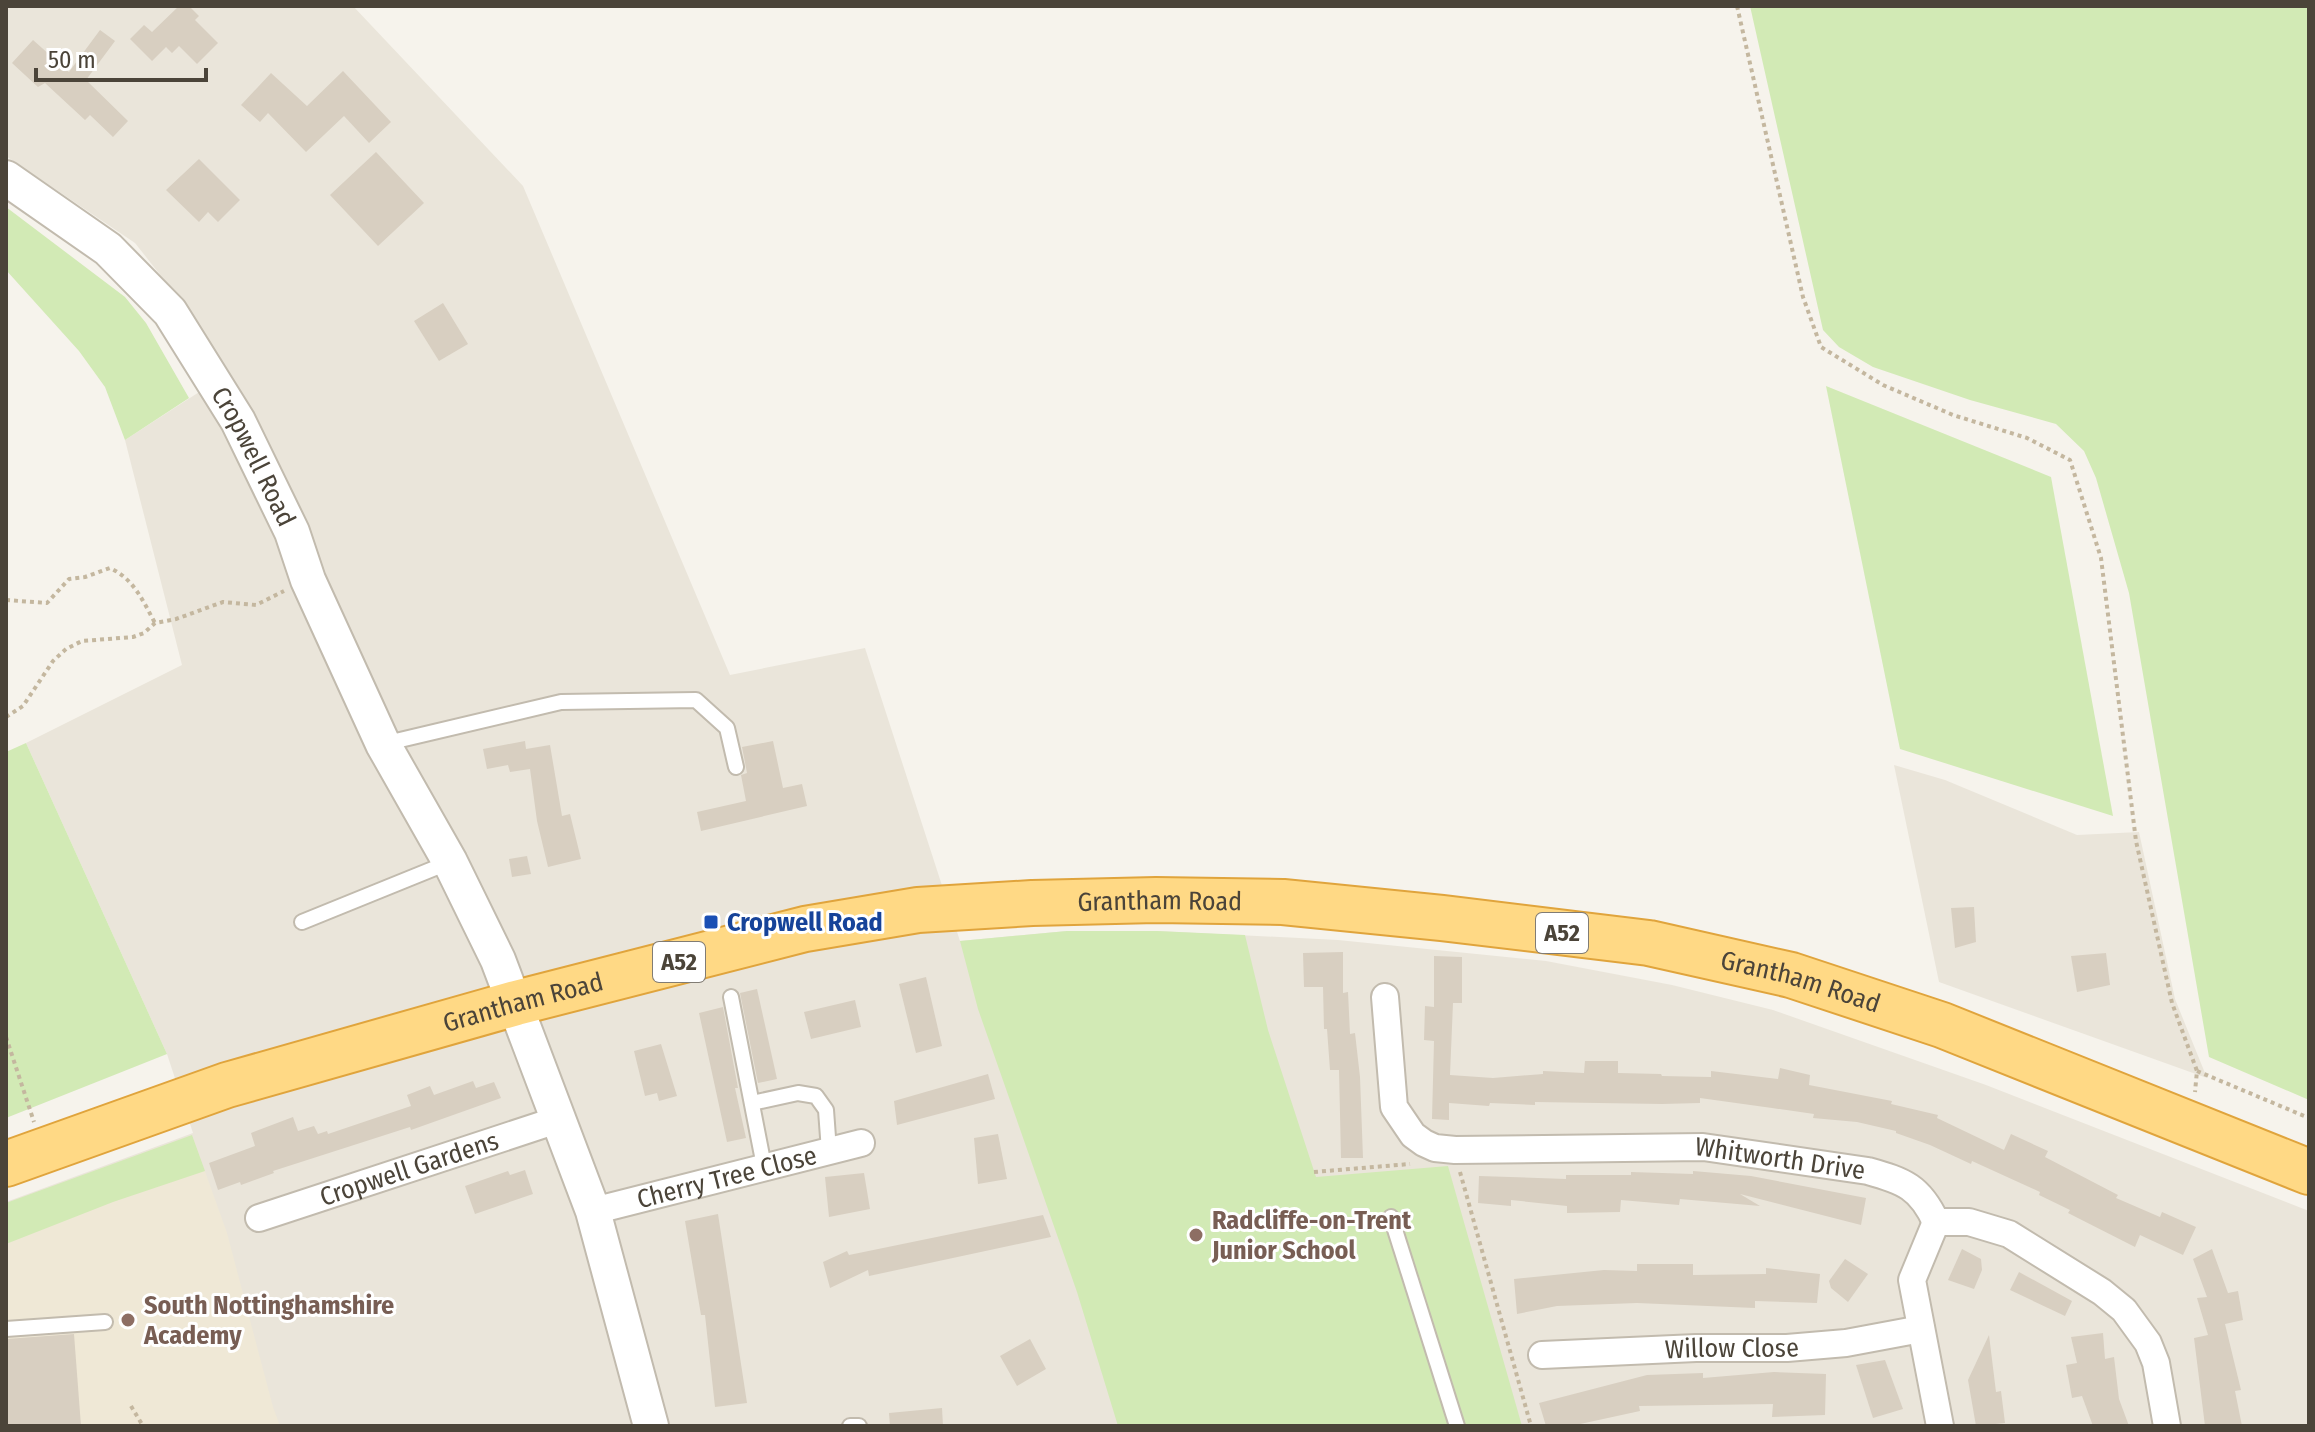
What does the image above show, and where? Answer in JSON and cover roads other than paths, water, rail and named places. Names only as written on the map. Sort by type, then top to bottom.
[{"type":"highway","name":"Grantham Road","points":[[25,1157],[227,1085],[516,1003],[805,929],[918,910],[1047,902],[1283,902],[1649,943],[1791,975],[1942,1025],[2309,1172]]},
{"type":"street","name":"Cropwell Road","points":[[6,178],[108,249],[170,312],[238,421],[292,532],[308,580],[383,744],[450,862],[516,1003],[593,1211],[651,1426]]},
{"type":"street","name":"Whitworth Drive","points":[[1385,997],[1394,1107],[1413,1135],[1435,1148],[1456,1155],[1703,1147],[1746,1152],[1868,1171],[1893,1178],[1919,1192],[1936,1222]]},
{"type":"street","name":"Cropwell Gardens","points":[[259,1218],[560,1119]]},
{"type":"street","name":"Cherry Tree Close","points":[[593,1211],[861,1143]]},
{"type":"street","points":[[1940,1426],[1912,1280],[1936,1222],[1969,1222],[2009,1234],[2102,1292],[2124,1310],[2148,1343],[2156,1363],[2167,1426]]},
{"type":"street","name":"Willow Close","points":[[1542,1355],[1696,1348],[1787,1348],[1846,1343],[1921,1329]]},
{"type":"lane","points":[[383,744],[561,702],[696,700],[727,728],[736,767]]},
{"type":"lane","points":[[302,922],[450,862]]},
{"type":"lane","points":[[731,997],[764,1166]]},
{"type":"lane","points":[[752,1103],[798,1093],[816,1096],[826,1110],[829,1151]]},
{"type":"lane","points":[[1391,1217],[1457,1426]]},
{"type":"lane","points":[[6,1329],[105,1322]]},
{"type":"lane","points":[[850,1426],[859,1426]]},
{"type":"place","name":"Cropwell Road","points":[[711,922]]},
{"type":"place","name":"Radcliffe-on-Trent Junior School","points":[[1196,1235]]},
{"type":"place","name":"South Nottinghamshire Academy","points":[[128,1320]]}]
